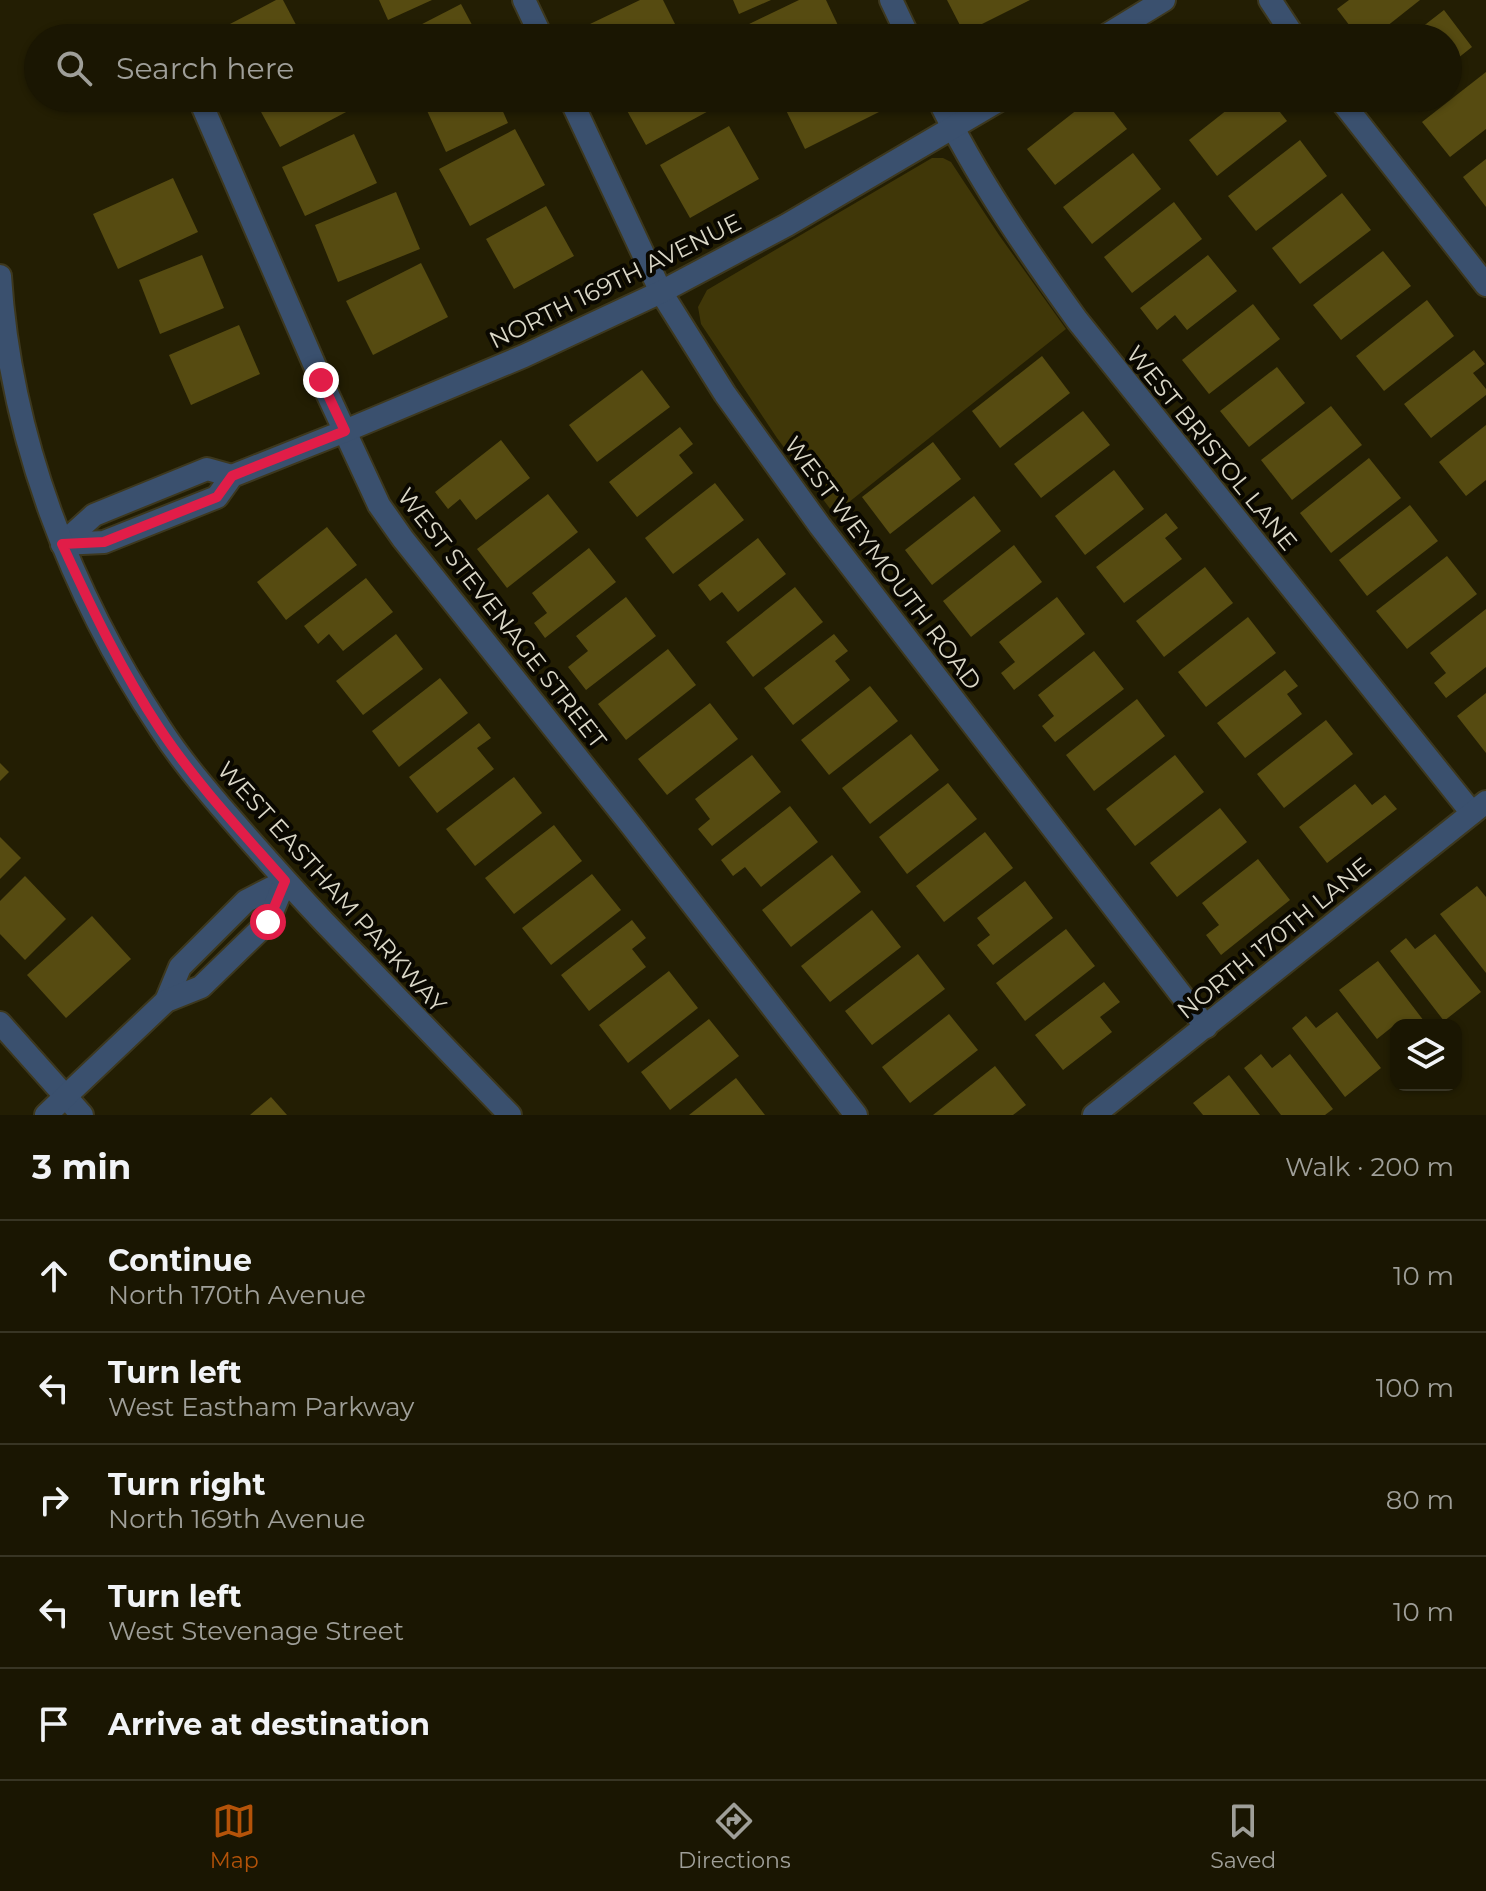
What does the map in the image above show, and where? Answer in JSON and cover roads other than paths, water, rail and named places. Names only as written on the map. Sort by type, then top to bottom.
[{"type":"street","points":[[524,0],[535,24]]},
{"type":"street","points":[[891,0],[902,24]]},
{"type":"street","points":[[1125,24],[1164,0]]},
{"type":"street","points":[[1270,0],[1286,24]]},
{"type":"street","name":"WEST STEVENAGE STREET","points":[[205,112],[271,268],[379,505],[856,1115]]},
{"type":"street","name":"WEST WEYMOUTH ROAD","points":[[577,112],[661,292],[725,394],[820,526],[1206,1027]]},
{"type":"street","name":"WEST BRISTOL LANE","points":[[945,112],[1021,241],[1077,320],[1479,807]]},
{"type":"street","name":"NORTH 169TH AVENUE","points":[[62,544],[94,515],[207,469],[232,476],[524,356],[661,292],[787,225],[980,112]]},
{"type":"street","points":[[1350,112],[1486,285]]},
{"type":"street","name":"WEST EASTHAM PARKWAY","points":[[0,289],[18,404],[62,544],[96,619],[161,730],[205,789],[285,881],[510,1115]]},
{"type":"street","name":"NORTH 170TH LANE","points":[[1094,1115],[1479,807]]},
{"type":"street","points":[[166,1001],[180,967],[246,901],[285,881]]},
{"type":"street","points":[[46,1115],[166,1001],[201,987],[268,922],[285,881]]},
{"type":"street","points":[[0,1023],[82,1115]]}]
